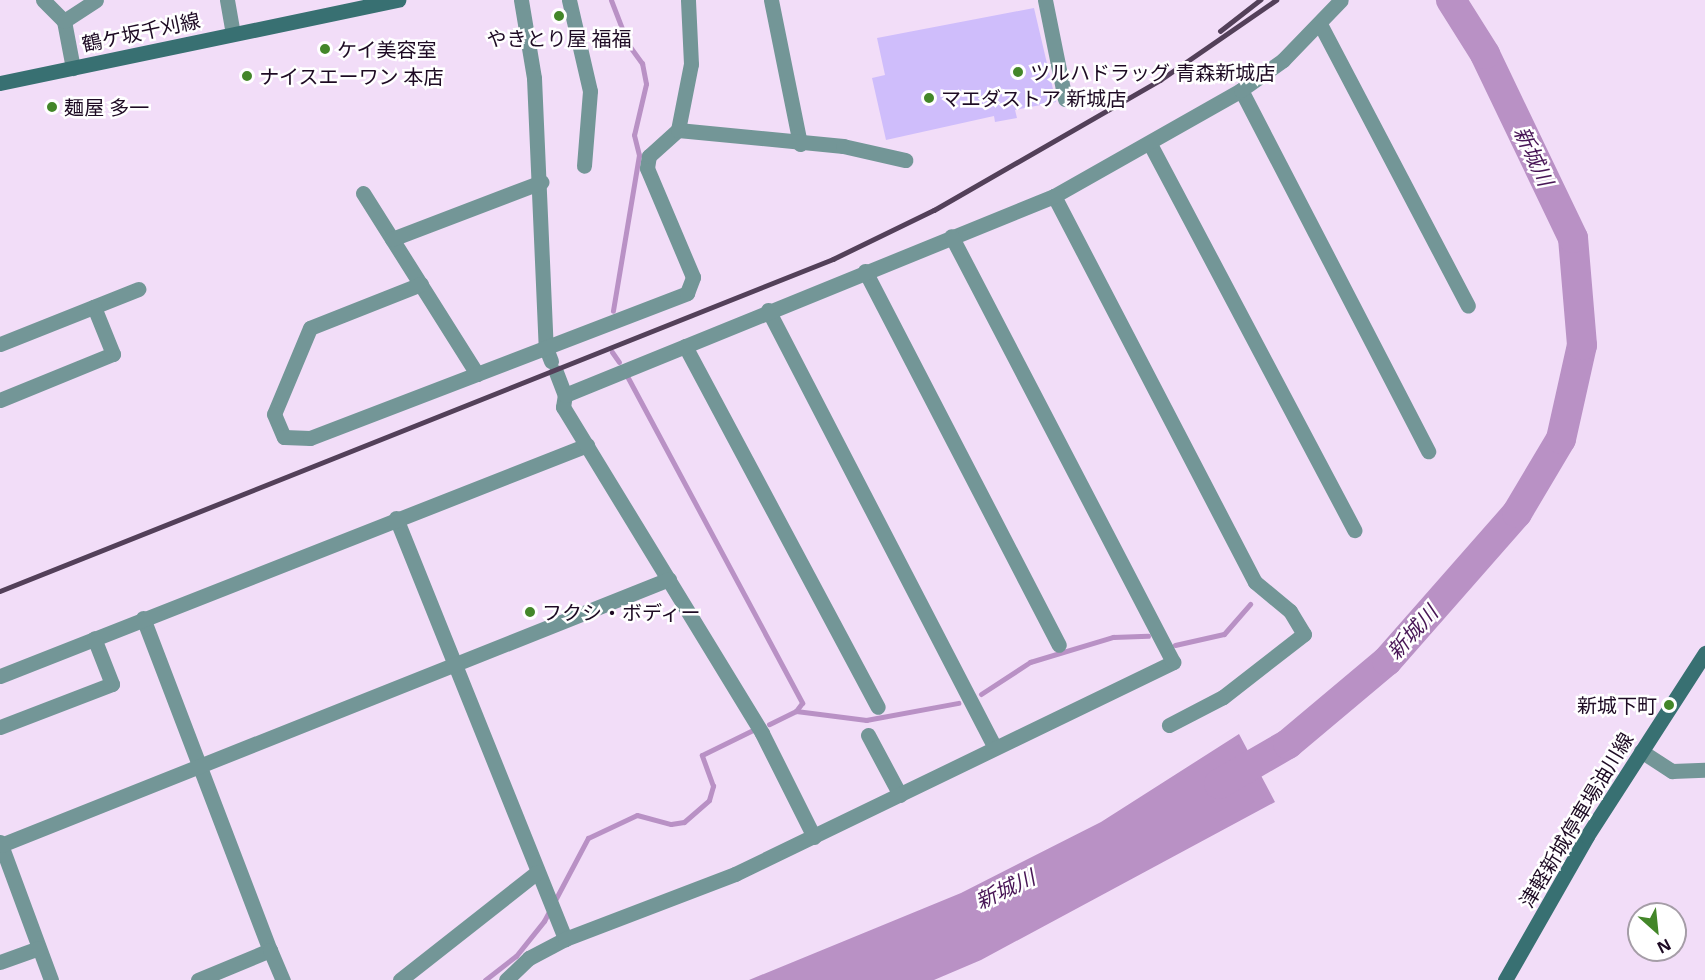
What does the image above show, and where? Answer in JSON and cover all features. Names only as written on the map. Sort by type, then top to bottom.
[{"type":"main road","name":"鶴ケ坂千刈線","points":[[0,83],[398,0]]},
{"type":"main road","name":"津軽新城停車場油川線","points":[[1505,980],[1641,751],[1705,653]]},
{"type":"street","points":[[43,0],[64,21],[73,68]]},
{"type":"street","points":[[64,21],[96,0]]},
{"type":"street","points":[[227,0],[233,33]]},
{"type":"street","points":[[521,0],[534,78],[551,361],[565,395],[563,407],[762,733],[814,837]]},
{"type":"street","points":[[569,0],[590,91],[584,166]]},
{"type":"street","points":[[421,284],[310,328],[274,414],[284,437],[310,438],[477,374],[551,361],[687,293],[693,277],[647,168],[649,156],[678,130],[691,64],[688,0]]},
{"type":"street","points":[[771,0],[800,144]]},
{"type":"street","points":[[1045,0],[1065,99]]},
{"type":"street","points":[[565,395],[768,310],[1054,196],[1150,144],[1241,90],[1283,60],[1341,0]]},
{"type":"street","points":[[1320,24],[1468,306]]},
{"type":"street","points":[[1241,90],[1428,451]]},
{"type":"street","points":[[678,130],[800,144],[843,146],[905,160]]},
{"type":"street","points":[[1150,144],[1354,530]]},
{"type":"street","points":[[392,239],[541,182]]},
{"type":"street","points":[[363,193],[477,374]]},
{"type":"street","points":[[1054,196],[1255,582],[1290,611],[1304,634],[1223,697],[1169,725]]},
{"type":"street","points":[[506,980],[529,958],[565,939],[725,878],[1173,662],[951,236]]},
{"type":"street","points":[[865,271],[1059,645]]},
{"type":"street","points":[[0,344],[138,289]]},
{"type":"street","points":[[0,400],[113,354],[94,307]]},
{"type":"street","points":[[768,310],[995,747]]},
{"type":"street","points":[[685,346],[878,707]]},
{"type":"street","points":[[0,676],[396,518],[587,445]]},
{"type":"street","points":[[396,518],[565,939]]},
{"type":"street","points":[[51,980],[1,843],[669,579]]},
{"type":"street","points":[[143,618],[283,980]]},
{"type":"street","points":[[0,727],[112,684],[94,638]]},
{"type":"street","points":[[868,735],[900,795]]},
{"type":"street","points":[[1641,751],[1672,771],[1705,770]]},
{"type":"street","points":[[400,980],[537,872]]},
{"type":"street","points":[[0,962],[39,948]]},
{"type":"street","points":[[198,980],[270,950]]},
{"type":"water","points":[[1239,734],[1275,802],[981,960],[934,980],[749,980],[961,893],[1101,822]]},
{"type":"building","points":[[1034,8],[1056,102],[1015,110],[1017,118],[995,122],[994,116],[886,140],[872,78],[885,75],[877,38]]},
{"type":"waterway","points":[[611,0],[628,44],[642,63],[646,84],[634,135],[639,155],[613,311]]},
{"type":"waterway","name":"新城川","points":[[1219,784],[1288,744],[1387,661],[1517,513],[1561,439],[1582,345],[1573,238],[1485,54],[1451,0]]},
{"type":"waterway","points":[[612,352],[619,362]]},
{"type":"waterway","points":[[627,376],[802,703],[796,711],[769,724]]},
{"type":"waterway","points":[[1175,645],[1224,634],[1250,604]]},
{"type":"waterway","points":[[981,694],[1030,662],[1113,637],[1148,636]]},
{"type":"waterway","points":[[796,711],[866,720],[958,703]]},
{"type":"waterway","points":[[485,980],[516,956],[544,921],[588,838],[637,815],[671,824],[684,822],[709,800],[713,786],[702,755],[751,731]]},
{"type":"railway","points":[[1220,31],[1260,0]]},
{"type":"railway","points":[[0,591],[833,259],[934,210],[1160,80],[1276,0]]},
{"type":"place","name":"やきとり屋 福福","points":[[559,16]]},
{"type":"place","name":"ケイ美容室","points":[[325,49]]},
{"type":"place","name":"ツルハドラッグ 青森新城店","points":[[1018,72]]},
{"type":"place","name":"ナイスエーワン 本店","points":[[247,76]]},
{"type":"place","name":"マエダストア 新城店","points":[[929,98]]},
{"type":"place","name":"麺屋 多一","points":[[52,107]]},
{"type":"place","name":"フクシ・ボディー","points":[[530,612]]},
{"type":"place","name":"新城下町","points":[[1669,705]]}]
